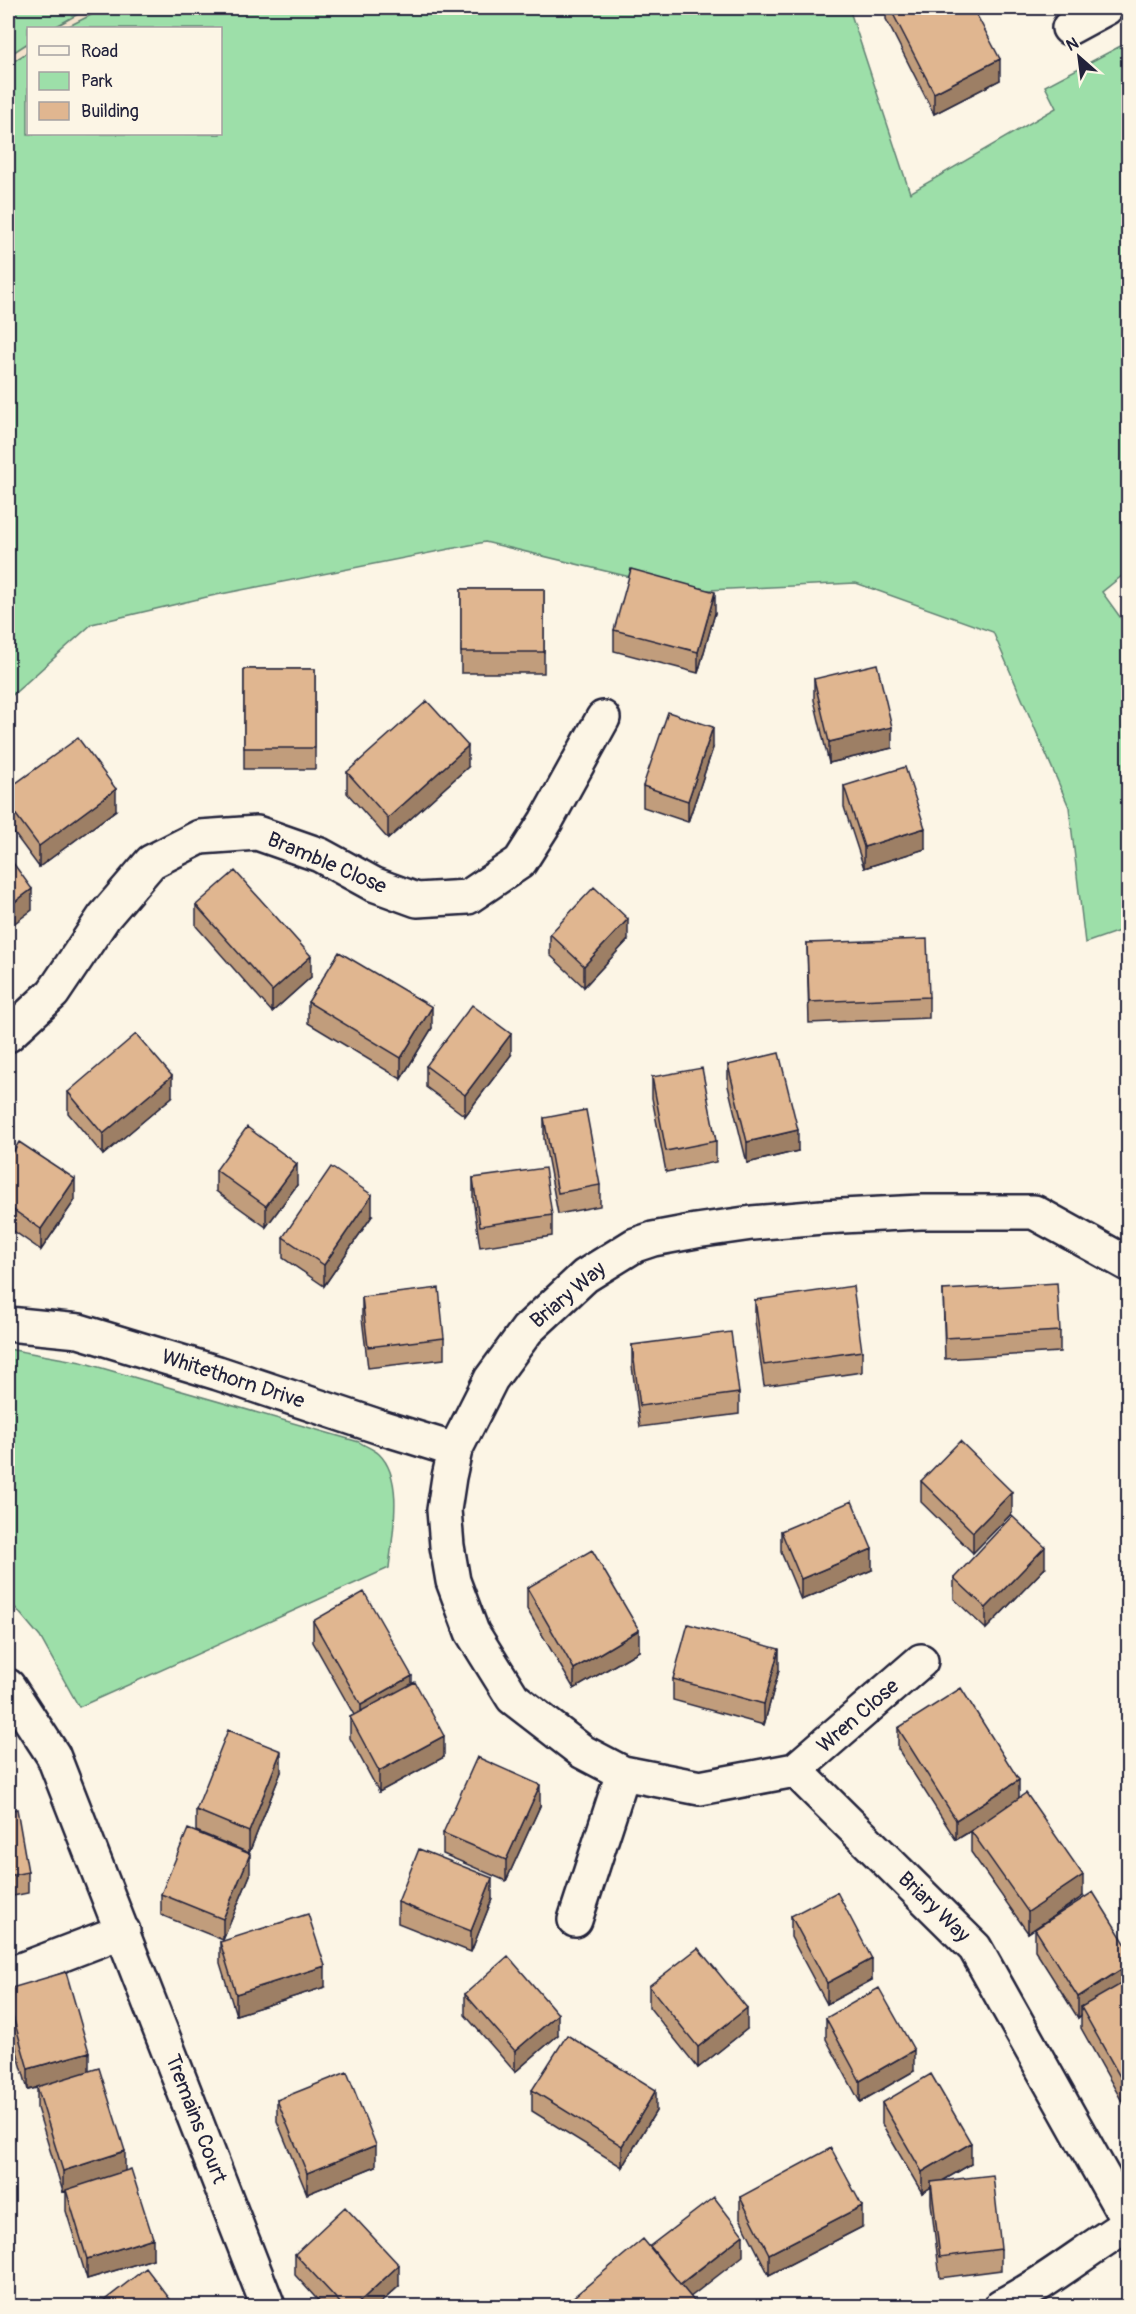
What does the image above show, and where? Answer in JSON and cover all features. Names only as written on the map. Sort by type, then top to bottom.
[{"type":"street","points":[[1069,28],[1106,8]]},
{"type":"street","name":"Bramble Close","points":[[8,1035],[53,993],[104,917],[151,862],[200,837],[257,833],[320,855],[373,884],[417,900],[468,897],[520,862],[603,718]]},
{"type":"street","name":"Briary Way","points":[[1128,1264],[1034,1212],[921,1212],[822,1217],[752,1223],[653,1239],[635,1245],[585,1276],[527,1330],[491,1378],[455,1450],[448,1477],[444,1510],[453,1581],[472,1632],[513,1698],[583,1752],[623,1773],[700,1788],[795,1770],[975,1948],[1128,2222]]},
{"type":"street","name":"Whitethorn Drive","points":[[8,1324],[79,1330],[455,1450]]},
{"type":"street","name":"Wren Close","points":[[795,1770],[921,1661]]},
{"type":"street","name":"Tremains Court","points":[[8,1686],[53,1755],[268,2307]]},
{"type":"street","points":[[575,1920],[623,1773]]},
{"type":"street","points":[[8,1976],[123,1931]]},
{"type":"street","points":[[1000,2307],[1034,2289],[1128,2222]]},
{"type":"shaded area","points":[[8,8],[105,8],[67,27],[27,27],[27,53],[8,65]]},
{"type":"green space","points":[[8,8],[89,8],[55,27],[27,27],[27,44],[8,56]]},
{"type":"green space","points":[[105,8],[849,8],[910,193],[1056,108],[1045,86],[1128,42],[1128,571],[1102,592],[1128,628],[1128,928],[1085,943],[1069,807],[993,632],[856,583],[688,591],[485,542],[211,596],[92,624],[8,699],[8,65],[27,53],[27,135],[222,135],[222,27],[67,27]]},
{"type":"green space","points":[[8,1349],[81,1362],[359,1442],[372,1449],[387,1465],[392,1478],[395,1508],[389,1568],[79,1707],[40,1637],[8,1599]]},
{"type":"building","points":[[890,8],[973,8],[1000,59],[934,93]]},
{"type":"building","points":[[631,569],[715,592],[698,652],[614,630]]},
{"type":"building","points":[[461,589],[544,589],[544,652],[461,652]]},
{"type":"building","points":[[877,664],[892,727],[829,742],[814,679]]},
{"type":"building","points":[[244,669],[315,669],[315,748],[244,748]]},
{"type":"building","points":[[427,701],[468,746],[388,818],[347,772]]},
{"type":"building","points":[[668,712],[713,727],[688,801],[643,786]]},
{"type":"building","points":[[78,738],[116,789],[39,846],[8,804],[8,789]]},
{"type":"building","points":[[905,767],[925,828],[864,847],[844,786]]},
{"type":"building","points":[[8,856],[32,889],[8,907]]},
{"type":"building","points":[[235,871],[311,956],[272,991],[196,905]]},
{"type":"building","points":[[594,887],[628,919],[584,966],[550,934]]},
{"type":"building","points":[[927,939],[929,997],[809,1002],[807,943]]},
{"type":"building","points":[[339,952],[432,1007],[401,1058],[308,1002]]},
{"type":"building","points":[[472,1005],[511,1034],[465,1095],[426,1066]]},
{"type":"building","points":[[136,1034],[172,1076],[103,1134],[68,1092]]},
{"type":"building","points":[[779,1053],[798,1130],[747,1142],[728,1065]]},
{"type":"building","points":[[702,1068],[716,1141],[666,1151],[652,1077]]},
{"type":"building","points":[[586,1110],[600,1185],[558,1193],[544,1118]]},
{"type":"building","points":[[247,1127],[297,1164],[266,1206],[216,1170]]},
{"type":"building","points":[[19,1142],[75,1179],[41,1229],[8,1206],[8,1160]]},
{"type":"building","points":[[331,1167],[372,1195],[324,1265],[283,1237]]},
{"type":"building","points":[[545,1168],[552,1215],[480,1226],[473,1178]]},
{"type":"building","points":[[1057,1283],[1060,1331],[945,1338],[943,1290]]},
{"type":"building","points":[[853,1286],[862,1351],[764,1365],[755,1300]]},
{"type":"building","points":[[439,1288],[444,1338],[368,1347],[362,1297]]},
{"type":"building","points":[[731,1332],[739,1393],[640,1406],[632,1345]]},
{"type":"building","points":[[960,1441],[1012,1492],[973,1532],[921,1481]]},
{"type":"building","points":[[852,1501],[872,1549],[801,1579],[781,1531]]},
{"type":"building","points":[[1012,1516],[1045,1547],[986,1608],[954,1578]]},
{"type":"building","points":[[592,1550],[639,1630],[574,1669],[527,1588]]},
{"type":"building","points":[[364,1592],[412,1676],[361,1705],[313,1621]]},
{"type":"building","points":[[688,1624],[779,1649],[764,1704],[673,1679]]},
{"type":"building","points":[[415,1682],[444,1736],[379,1771],[350,1717]]},
{"type":"building","points":[[961,1688],[1019,1780],[956,1820],[898,1728]]},
{"type":"building","points":[[228,1730],[281,1751],[249,1832],[196,1810]]},
{"type":"building","points":[[477,1757],[540,1785],[506,1860],[443,1833]]},
{"type":"building","points":[[1026,1793],[1083,1875],[1028,1912],[971,1831]]},
{"type":"building","points":[[17,1809],[28,1872],[8,1876],[8,1811]]},
{"type":"building","points":[[188,1829],[250,1854],[223,1919],[161,1894]]},
{"type":"building","points":[[419,1849],[492,1878],[471,1931],[398,1902]]},
{"type":"building","points":[[837,1892],[872,1959],[827,1983],[791,1916]]},
{"type":"building","points":[[1093,1892],[1128,1948],[1128,1965],[1078,1997],[1035,1929]]},
{"type":"building","points":[[308,1914],[325,1966],[236,1994],[220,1942]]},
{"type":"building","points":[[698,1948],[747,2008],[698,2047],[649,1986]]},
{"type":"building","points":[[508,1956],[558,2014],[515,2051],[465,1994]]},
{"type":"building","points":[[66,1972],[89,2052],[28,2069],[8,1999],[8,1989]]},
{"type":"building","points":[[1128,1980],[1128,2091],[1081,2007]]},
{"type":"building","points":[[879,1988],[914,2050],[860,2081],[826,2018]]},
{"type":"building","points":[[567,2035],[656,2090],[622,2146],[532,2090]]},
{"type":"building","points":[[99,2068],[125,2151],[63,2171],[37,2087]]},
{"type":"building","points":[[347,2072],[376,2145],[307,2173],[277,2100]]},
{"type":"building","points":[[931,2074],[971,2143],[922,2172],[882,2103]]},
{"type":"building","points":[[831,2148],[862,2206],[769,2254],[740,2197]]},
{"type":"building","points":[[131,2169],[153,2238],[87,2259],[66,2190]]},
{"type":"building","points":[[993,2175],[1001,2249],[940,2257],[931,2182]]},
{"type":"building","points":[[714,2197],[743,2235],[680,2284],[650,2246]]},
{"type":"building","points":[[345,2207],[399,2265],[354,2307],[344,2307],[295,2254]]},
{"type":"building","points":[[643,2239],[699,2307],[565,2307],[564,2305]]},
{"type":"building","points":[[146,2268],[176,2307],[104,2307],[101,2303]]}]
